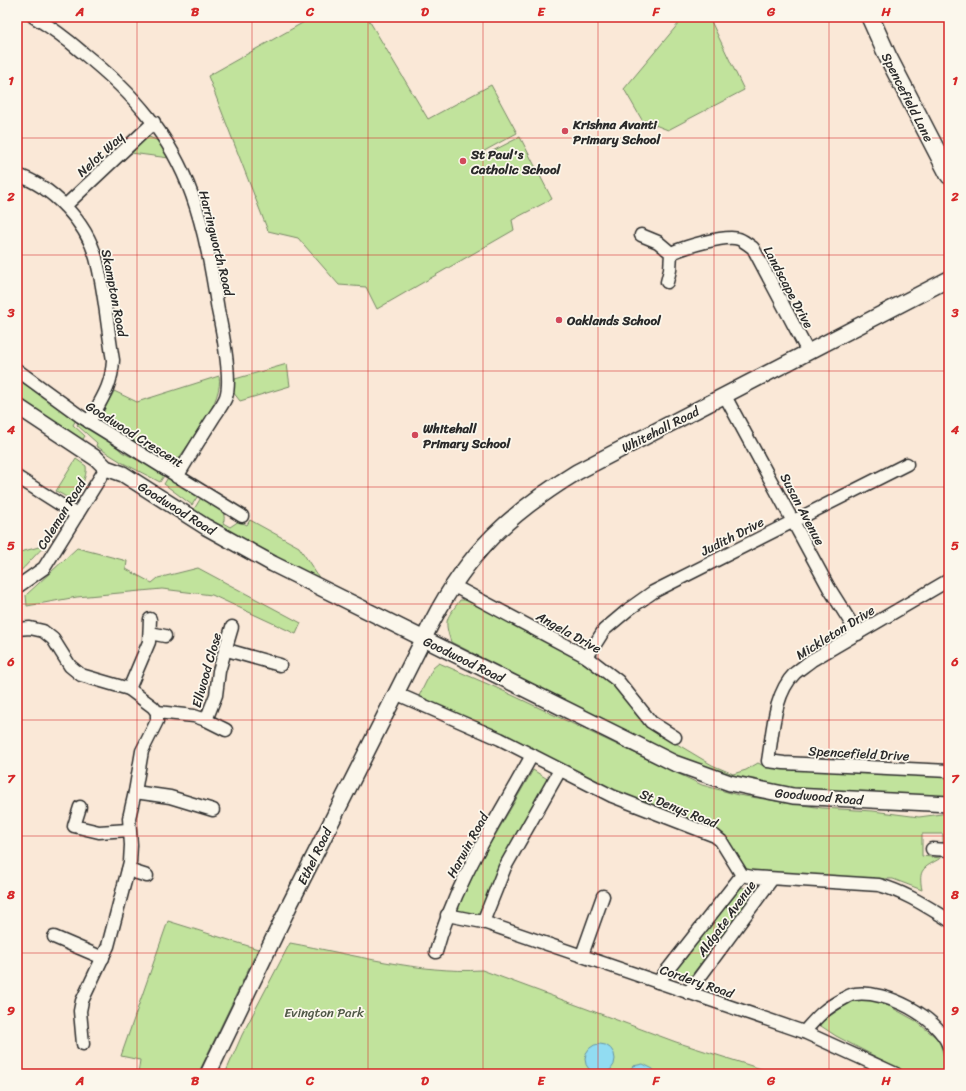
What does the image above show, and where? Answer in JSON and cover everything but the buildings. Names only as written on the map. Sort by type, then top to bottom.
[{"type":"main road","name":"Spencefield Lane","points":[[870,17],[888,57],[949,175]]},
{"type":"street","name":"Harringworth Road","points":[[34,17],[98,65],[129,93],[154,122],[175,156],[197,211],[213,278],[223,337],[227,372],[226,396],[177,476]]},
{"type":"street","name":"Nelot Way","points":[[65,206],[154,122]]},
{"type":"street","name":"Skampton Road","points":[[17,175],[43,188],[65,206],[80,226],[96,257],[113,360],[109,386],[89,422]]},
{"type":"street","points":[[641,235],[658,242],[671,253],[671,264],[667,282]]},
{"type":"street","name":"Landscape Drive","points":[[671,253],[698,243],[728,238],[739,238],[753,248],[808,352]]},
{"type":"street","name":"Whitehall Road","points":[[423,639],[452,585],[486,542],[523,507],[577,472],[949,279]]},
{"type":"street","name":"Goodwood Crescent","points":[[17,370],[89,422],[242,516]]},
{"type":"street","name":"Susan Avenue","points":[[726,396],[828,588],[858,634]]},
{"type":"street","name":"Goodwood Road","points":[[17,406],[97,459],[106,468],[123,474],[206,527],[246,550],[674,763],[724,781],[793,796],[949,804]]},
{"type":"street","name":"Judith Drive","points":[[587,657],[604,630],[629,609],[653,592],[907,464]]},
{"type":"street","name":"Coleman Road","points":[[17,587],[44,568],[106,468]]},
{"type":"street","points":[[17,477],[77,515]]},
{"type":"street","name":"Mickleton Drive","points":[[768,761],[776,712],[784,688],[794,674],[812,660],[949,580]]},
{"type":"street","name":"Angela Drive","points":[[452,585],[587,657],[618,680],[652,722],[676,737]]},
{"type":"street","points":[[128,689],[142,660],[150,633],[150,619]]},
{"type":"street","name":"Ellwood Close","points":[[157,712],[194,716],[206,720],[216,694],[219,671],[227,650],[232,627]]},
{"type":"street","points":[[17,629],[30,628],[43,631],[54,639],[70,666],[81,675],[128,689],[153,707],[157,712],[157,722],[142,752],[136,792],[128,818],[128,830],[131,845],[128,870],[103,958],[82,1000],[80,1011],[83,1044]]},
{"type":"street","points":[[150,633],[165,636]]},
{"type":"street","name":"Ethel Road","points":[[208,1074],[423,639]]},
{"type":"street","points":[[227,650],[280,665]]},
{"type":"street","name":"St Denys Road","points":[[395,693],[500,739],[612,796],[715,836],[721,841],[742,875]]},
{"type":"street","points":[[206,720],[226,730]]},
{"type":"street","name":"Harwin Road","points":[[436,952],[447,915],[462,880],[532,755]]},
{"type":"street","name":"Spencefield Drive","points":[[768,761],[784,764],[949,771]]},
{"type":"street","points":[[483,922],[504,867],[560,770]]},
{"type":"street","points":[[136,792],[170,797],[213,810]]},
{"type":"street","points":[[80,807],[74,826],[99,832],[128,830]]},
{"type":"street","points":[[932,850],[949,850]]},
{"type":"street","points":[[128,870],[147,876]]},
{"type":"street","points":[[742,875],[772,879],[879,886],[896,890],[914,898],[949,920]]},
{"type":"street","name":"Aldgate Avenue","points":[[658,982],[742,875]]},
{"type":"street","name":"Aldgate Avenue","points":[[688,993],[772,879]]},
{"type":"street","points":[[582,955],[602,896]]},
{"type":"street","name":"Cordery Road","points":[[447,915],[483,922],[804,1032],[896,1074]]},
{"type":"street","points":[[54,937],[103,958]]},
{"type":"street","points":[[804,1032],[825,1008],[854,994],[885,996],[918,1012],[945,1036],[949,1046]]},
{"type":"green space","points":[[313,17],[367,17],[428,119],[491,85],[517,133],[477,155],[479,158],[520,137],[552,199],[512,220],[514,230],[377,309],[366,287],[339,285],[298,238],[268,231],[208,76]]},
{"type":"green space","points":[[684,17],[709,17],[744,90],[668,130],[642,120],[624,89]]},
{"type":"green space","points":[[149,137],[159,141],[169,158],[131,153],[144,139]]},
{"type":"green space","points":[[287,364],[290,386],[240,401],[233,392],[235,379]]},
{"type":"green space","points":[[17,375],[77,418],[73,425],[85,436],[81,442],[17,398]]},
{"type":"green space","points":[[219,376],[217,396],[212,407],[199,430],[179,458],[175,460],[167,460],[104,423],[104,411],[114,391],[137,402]]},
{"type":"green space","points":[[80,420],[106,437],[122,452],[165,474],[160,482],[123,463],[96,446],[97,443],[77,425]]},
{"type":"green space","points":[[76,459],[86,466],[86,474],[80,489],[70,499],[56,491]]},
{"type":"green space","points":[[169,476],[199,494],[192,505],[164,484]]},
{"type":"green space","points":[[202,496],[221,510],[224,514],[223,523],[230,527],[239,521],[247,525],[250,520],[299,547],[320,579],[285,566],[193,511]]},
{"type":"green space","points":[[46,545],[25,567],[17,574],[17,553]]},
{"type":"green space","points":[[77,548],[127,561],[126,569],[152,583],[158,578],[198,568],[301,623],[296,634],[212,595],[162,589],[77,597],[27,606],[26,595]]},
{"type":"green space","points":[[460,600],[472,600],[584,661],[606,675],[657,732],[712,765],[733,774],[746,770],[758,763],[762,765],[949,775],[949,797],[819,793],[760,784],[739,779],[669,753],[451,642],[447,623],[449,615]]},
{"type":"green space","points":[[439,663],[497,688],[702,785],[738,795],[822,808],[873,811],[919,817],[949,813],[949,846],[943,846],[943,834],[922,834],[922,856],[941,858],[923,870],[921,878],[922,890],[893,879],[808,877],[746,871],[742,867],[727,840],[719,832],[674,817],[622,795],[418,698],[433,668]]},
{"type":"green space","points":[[533,770],[549,780],[476,918],[454,914],[482,858]]},
{"type":"green space","points":[[738,887],[757,890],[688,980],[670,973]]},
{"type":"green space","points":[[168,921],[258,949],[198,1074],[138,1074],[140,1060],[121,1056]]},
{"type":"green space","name":"Evington Park","points":[[290,943],[411,966],[435,969],[482,970],[676,1042],[777,1074],[225,1074],[242,1035]]},
{"type":"green space","points":[[853,1000],[880,1001],[916,1021],[939,1040],[949,1074],[909,1074],[836,1036],[818,1024]]},
{"type":"water","points":[[600,1044],[611,1048],[615,1059],[611,1070],[600,1074],[589,1070],[585,1059],[589,1048]]},
{"type":"water","points":[[643,1064],[653,1069],[656,1074],[626,1074],[633,1066]]},
{"type":"place","name":"Krishna Avanti Primary School","points":[[565,131]]},
{"type":"place","name":"St Paul's Catholic School","points":[[463,161]]},
{"type":"place","name":"Oaklands School","points":[[559,320]]},
{"type":"place","name":"Whitehall Primary School","points":[[415,435]]}]
